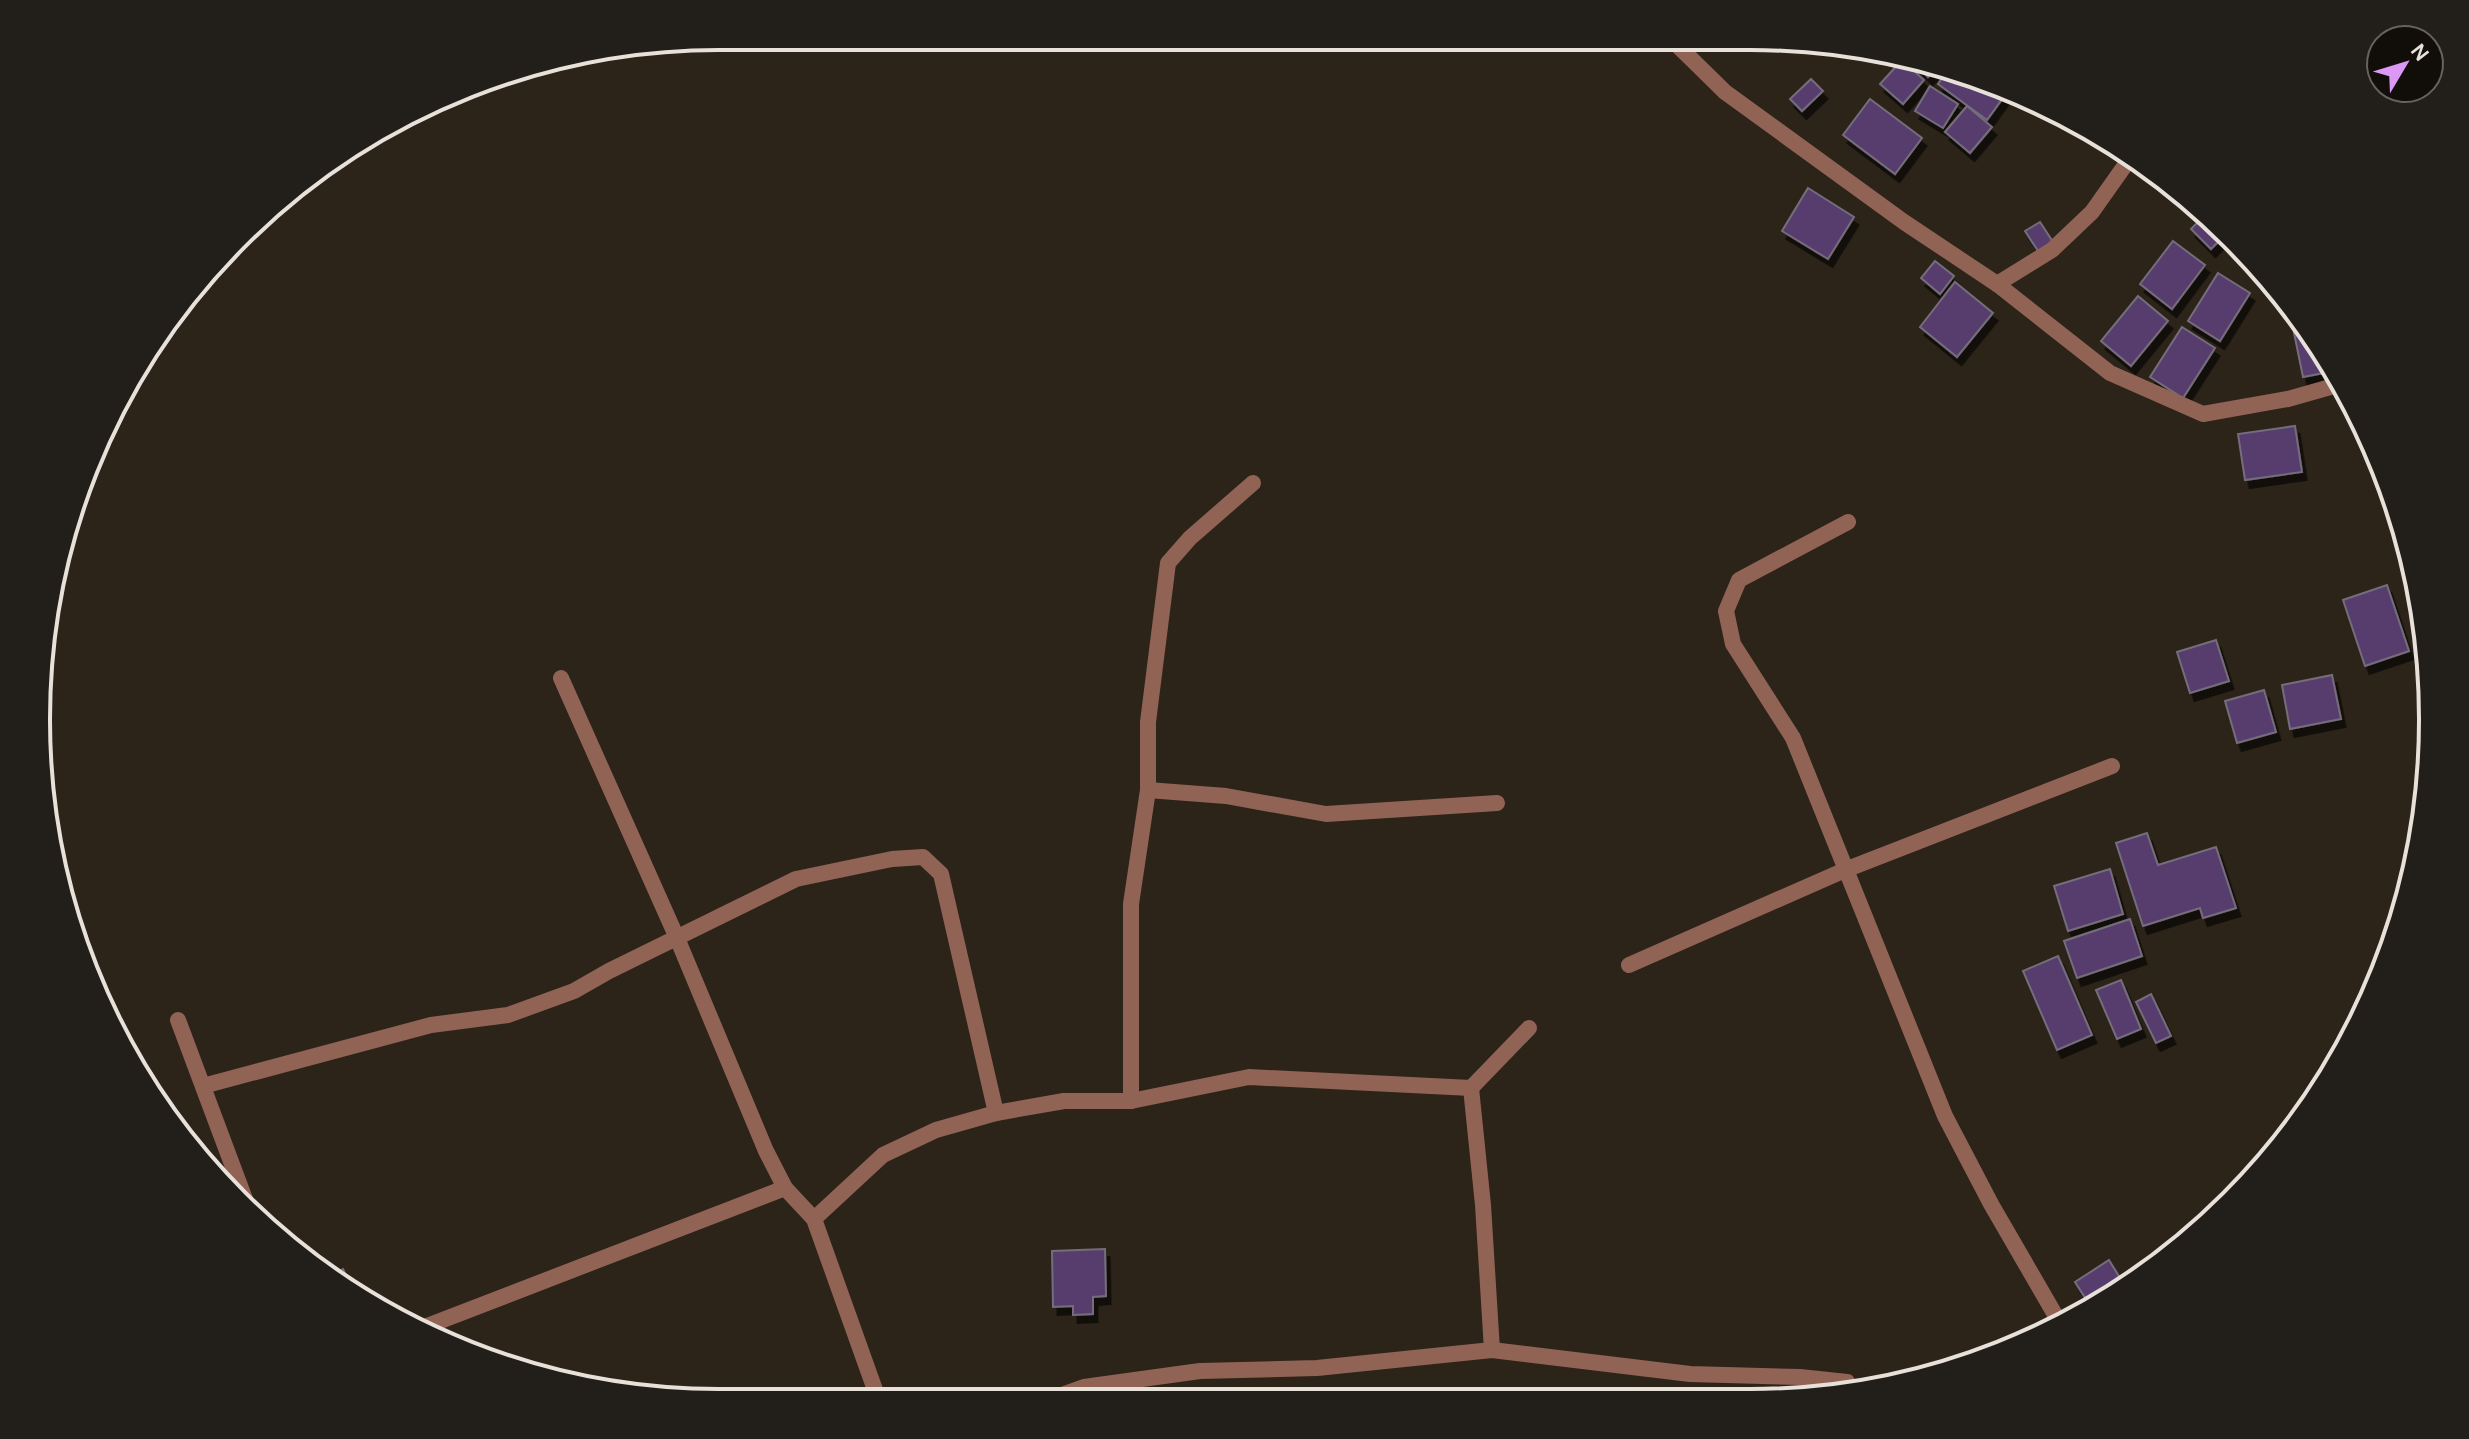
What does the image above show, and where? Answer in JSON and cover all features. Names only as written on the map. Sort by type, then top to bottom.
[{"type":"street","points":[[1682,50],[1725,92],[1904,222],[1997,284],[2110,373],[2203,414],[2288,399],[2330,387]]},
{"type":"street","points":[[1997,284],[2052,250],[2092,212],[2125,166]]},
{"type":"street","points":[[1131,1101],[1131,904],[1148,790],[1148,722],[1168,563],[1190,538],[1253,483]]},
{"type":"street","points":[[1848,522],[1739,580],[1726,611],[1733,644],[1793,738],[1945,1116],[2055,1315]]},
{"type":"street","points":[[561,678],[677,938],[766,1151],[785,1188],[814,1219],[875,1389]]},
{"type":"street","points":[[1629,965],[1845,870],[2112,766]]},
{"type":"street","points":[[1148,790],[1226,796],[1326,814],[1497,803]]},
{"type":"street","points":[[203,1086],[431,1025],[508,1015],[574,991],[796,879],[892,859],[923,857],[941,874],[996,1113]]},
{"type":"street","points":[[178,1020],[241,1187]]},
{"type":"street","points":[[814,1219],[883,1155],[936,1130],[996,1113],[1064,1101],[1131,1101],[1249,1077],[1471,1088],[1529,1028]]},
{"type":"street","points":[[1471,1088],[1483,1205],[1492,1350]]},
{"type":"street","points":[[432,1324],[785,1188]]},
{"type":"street","points":[[1078,1389],[1200,1371],[1317,1368],[1492,1350],[1690,1374],[1800,1377],[1845,1382]]},
{"type":"building","points":[[1896,67],[1914,71],[1924,80],[1903,104],[1880,84]]},
{"type":"building","points":[[1811,79],[1823,91],[1802,111],[1790,99]]},
{"type":"building","points":[[1942,79],[2002,99],[1987,120],[1938,84]]},
{"type":"building","points":[[1930,86],[1958,104],[1943,128],[1915,111]]},
{"type":"building","points":[[1870,99],[1922,138],[1895,174],[1843,135]]},
{"type":"building","points":[[1967,106],[1992,127],[1970,153],[1945,132]]},
{"type":"building","points":[[1808,188],[1854,217],[1828,259],[1782,231]]},
{"type":"building","points":[[2040,222],[2053,242],[2038,251],[2025,231]]},
{"type":"building","points":[[2198,222],[2218,242],[2211,249],[2191,229]]},
{"type":"building","points":[[2173,241],[2205,265],[2172,309],[2140,284]]},
{"type":"building","points":[[1935,261],[1954,276],[1940,294],[1921,278]]},
{"type":"building","points":[[2218,273],[2250,293],[2220,341],[2188,321]]},
{"type":"building","points":[[1955,282],[1993,313],[1957,357],[1920,327]]},
{"type":"building","points":[[2138,296],[2168,321],[2131,366],[2101,341]]},
{"type":"building","points":[[2182,327],[2215,348],[2183,398],[2150,377]]},
{"type":"building","points":[[2293,330],[2322,373],[2303,377]]},
{"type":"building","points":[[2295,426],[2302,472],[2245,480],[2238,434]]},
{"type":"building","points":[[2387,585],[2409,651],[2365,666],[2343,600]]},
{"type":"building","points":[[2216,640],[2229,681],[2190,693],[2177,652]]},
{"type":"building","points":[[2332,675],[2341,719],[2290,729],[2282,685]]},
{"type":"building","points":[[2264,690],[2276,732],[2237,743],[2225,701]]},
{"type":"building","points":[[2147,833],[2158,865],[2216,847],[2236,908],[2203,918],[2200,908],[2143,926],[2116,843]]},
{"type":"building","points":[[2110,869],[2123,914],[2068,931],[2054,886]]},
{"type":"building","points":[[2130,919],[2142,956],[2077,978],[2064,941]]},
{"type":"building","points":[[2058,956],[2092,1035],[2057,1050],[2023,971]]},
{"type":"building","points":[[2121,980],[2141,1029],[2117,1039],[2096,990]]},
{"type":"building","points":[[2151,994],[2171,1036],[2156,1043],[2136,1002]]},
{"type":"building","points":[[1105,1249],[1106,1296],[1093,1297],[1093,1314],[1073,1315],[1073,1306],[1053,1307],[1052,1251]]},
{"type":"building","points":[[2109,1260],[2119,1277],[2085,1298],[2075,1282]]}]
